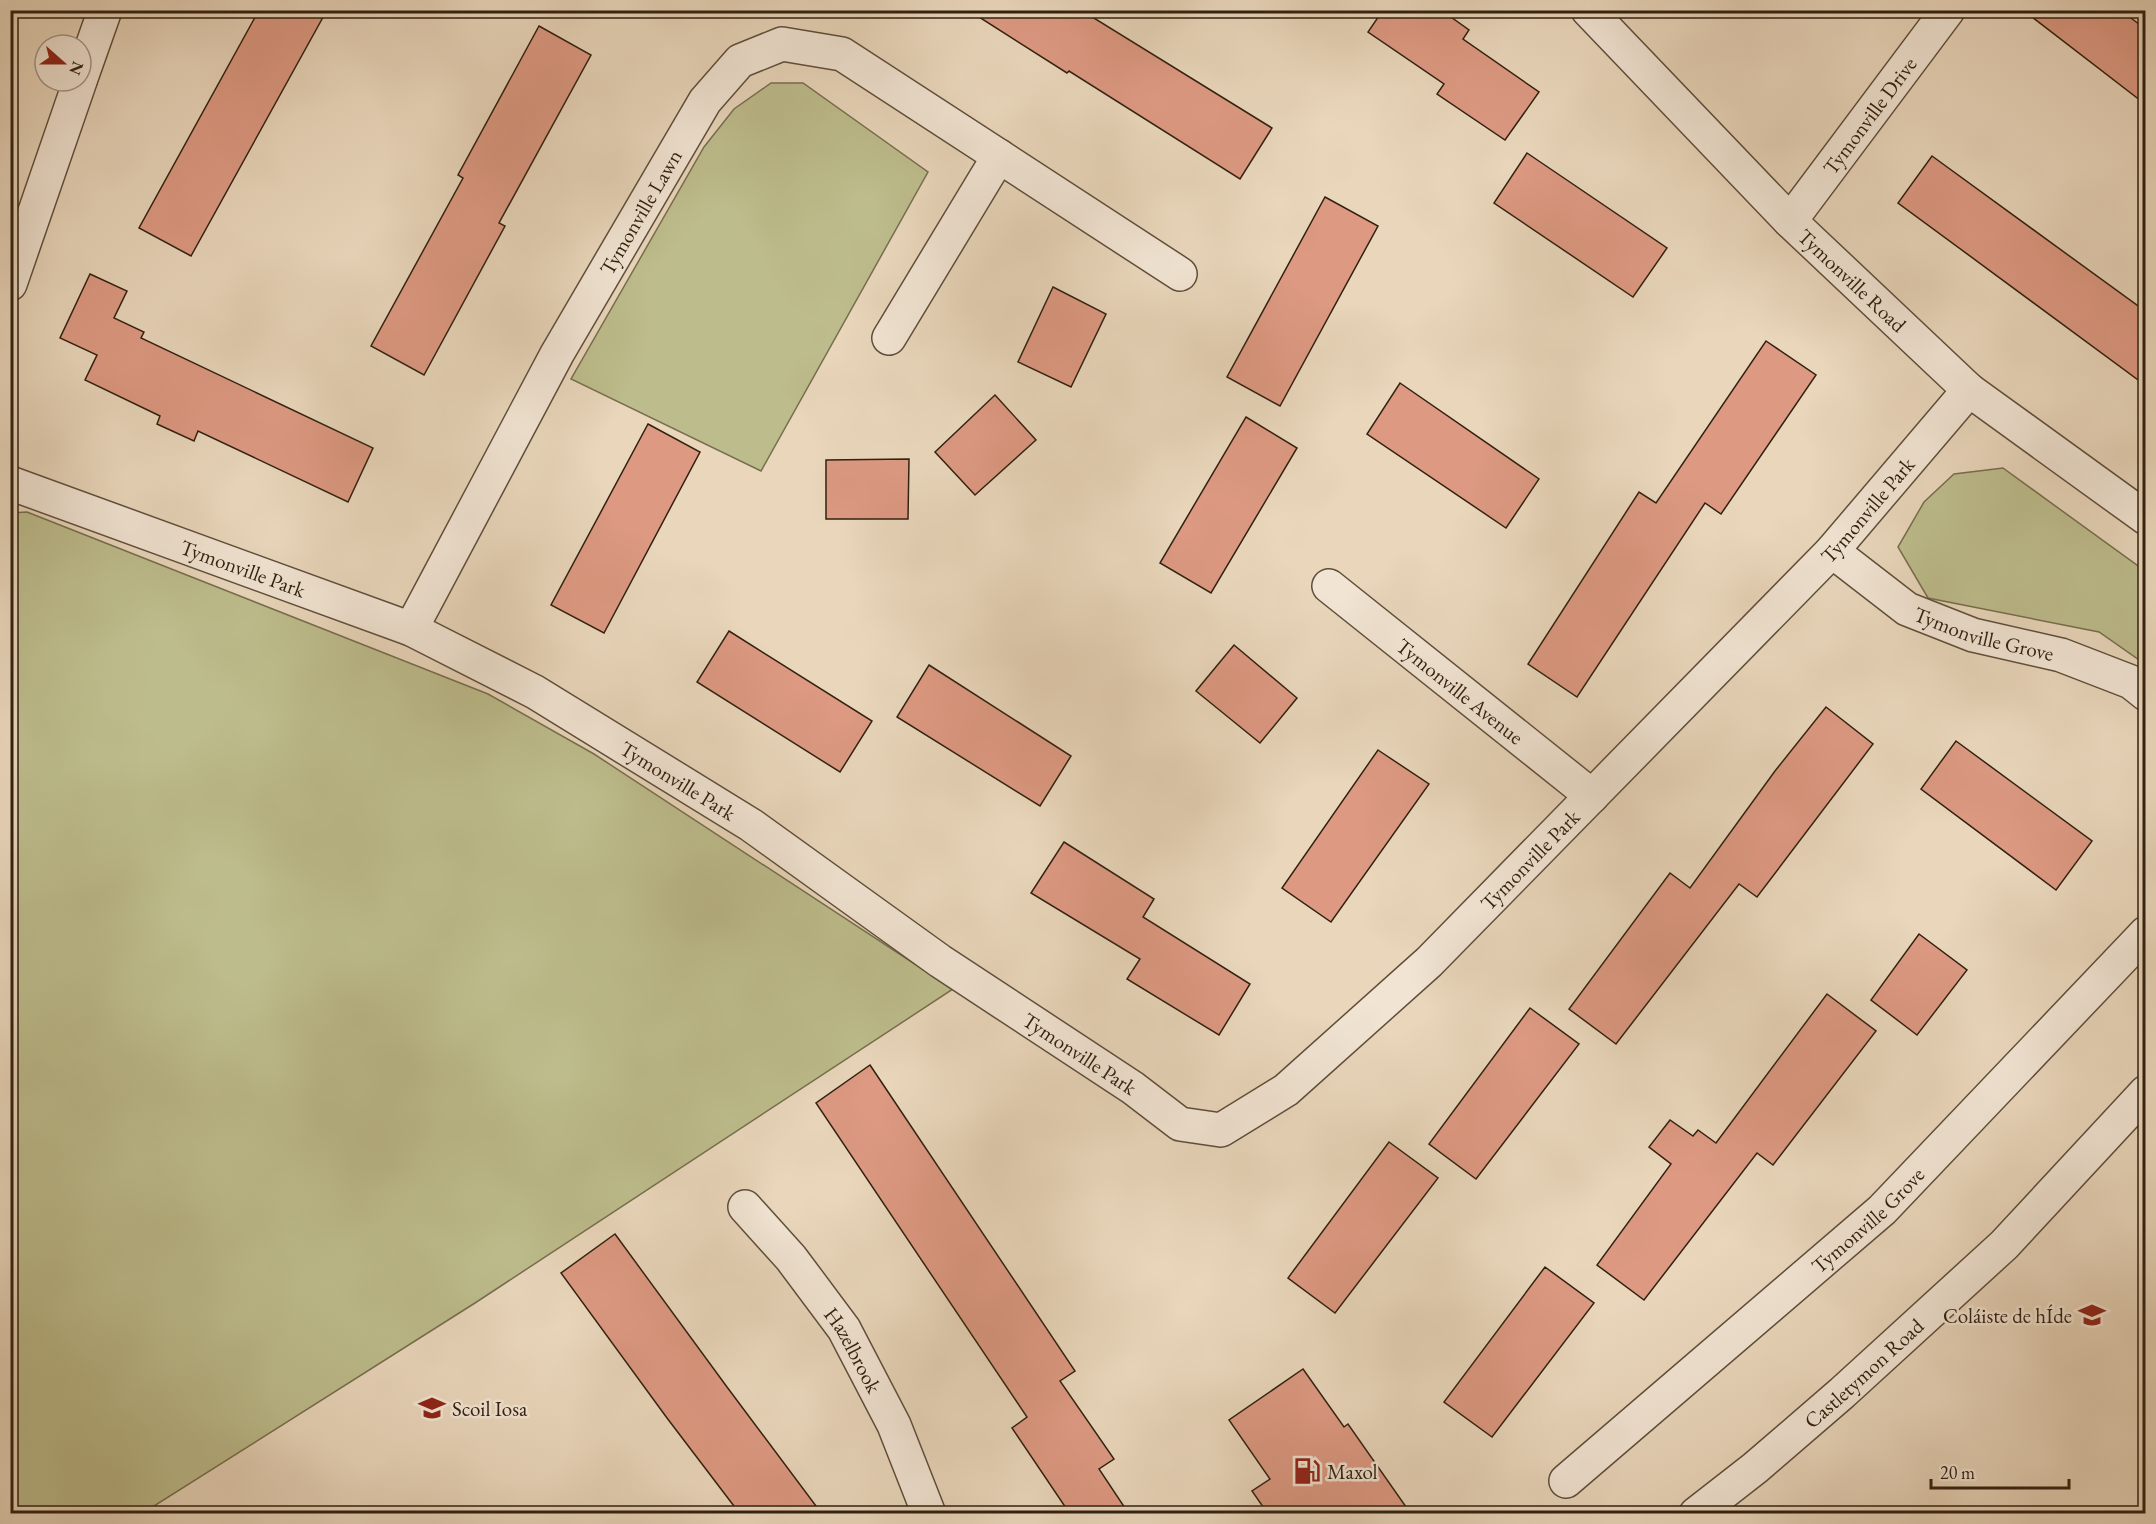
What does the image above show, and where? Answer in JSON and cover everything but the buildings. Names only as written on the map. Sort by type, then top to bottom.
[{"type":"street","points":[[93,43],[105,10]]},
{"type":"street","name":"Tymonville Road","points":[[1588,10],[1790,221],[1969,390],[2145,518]]},
{"type":"street","name":"Tymonville Drive","points":[[1790,221],[1948,10]]},
{"type":"street","name":"Tymonville Lawn","points":[[411,629],[557,354],[705,101],[740,61],[782,44],[842,54],[1180,274]]},
{"type":"street","points":[[10,284],[75,93]]},
{"type":"street","points":[[889,338],[999,156]]},
{"type":"street","name":"Tymonville Park","points":[[10,483],[411,629],[535,692],[751,825],[940,961],[1133,1088],[1180,1124],[1221,1130],[1286,1090],[1429,962],[1832,551],[1969,390]]},
{"type":"street","name":"Tymonville Grove","points":[[1832,551],[1907,609],[1973,635],[2061,655],[2131,682],[2145,694]]},
{"type":"street","name":"Tymonville Avenue","points":[[1329,586],[1592,796]]},
{"type":"street","name":"Tymonville Grove","points":[[1566,1481],[1882,1210],[2145,933]]},
{"type":"street","name":"Castletymon Road","points":[[1696,1514],[1781,1446],[2004,1245],[2145,1092]]},
{"type":"street","name":"Hazelbrook","points":[[745,1207],[791,1258],[844,1329],[894,1425],[929,1514]]},
{"type":"shaded area","points":[[771,83],[803,83],[928,172],[761,471],[571,379],[704,147],[734,109]]},
{"type":"shaded area","points":[[2003,468],[2145,571],[2145,664],[2099,632],[1928,598],[1898,547],[1924,502],[1954,474]]},
{"type":"shaded area","points":[[27,512],[488,694],[594,754],[953,989],[475,1303],[143,1513],[11,1513],[10,513]]},
{"type":"place","name":"Coláiste de hÍde","points":[[2092,1315]]},
{"type":"place","name":"Scoil Iosa","points":[[432,1408]]},
{"type":"place","name":"Maxol","points":[[1307,1471]]}]
